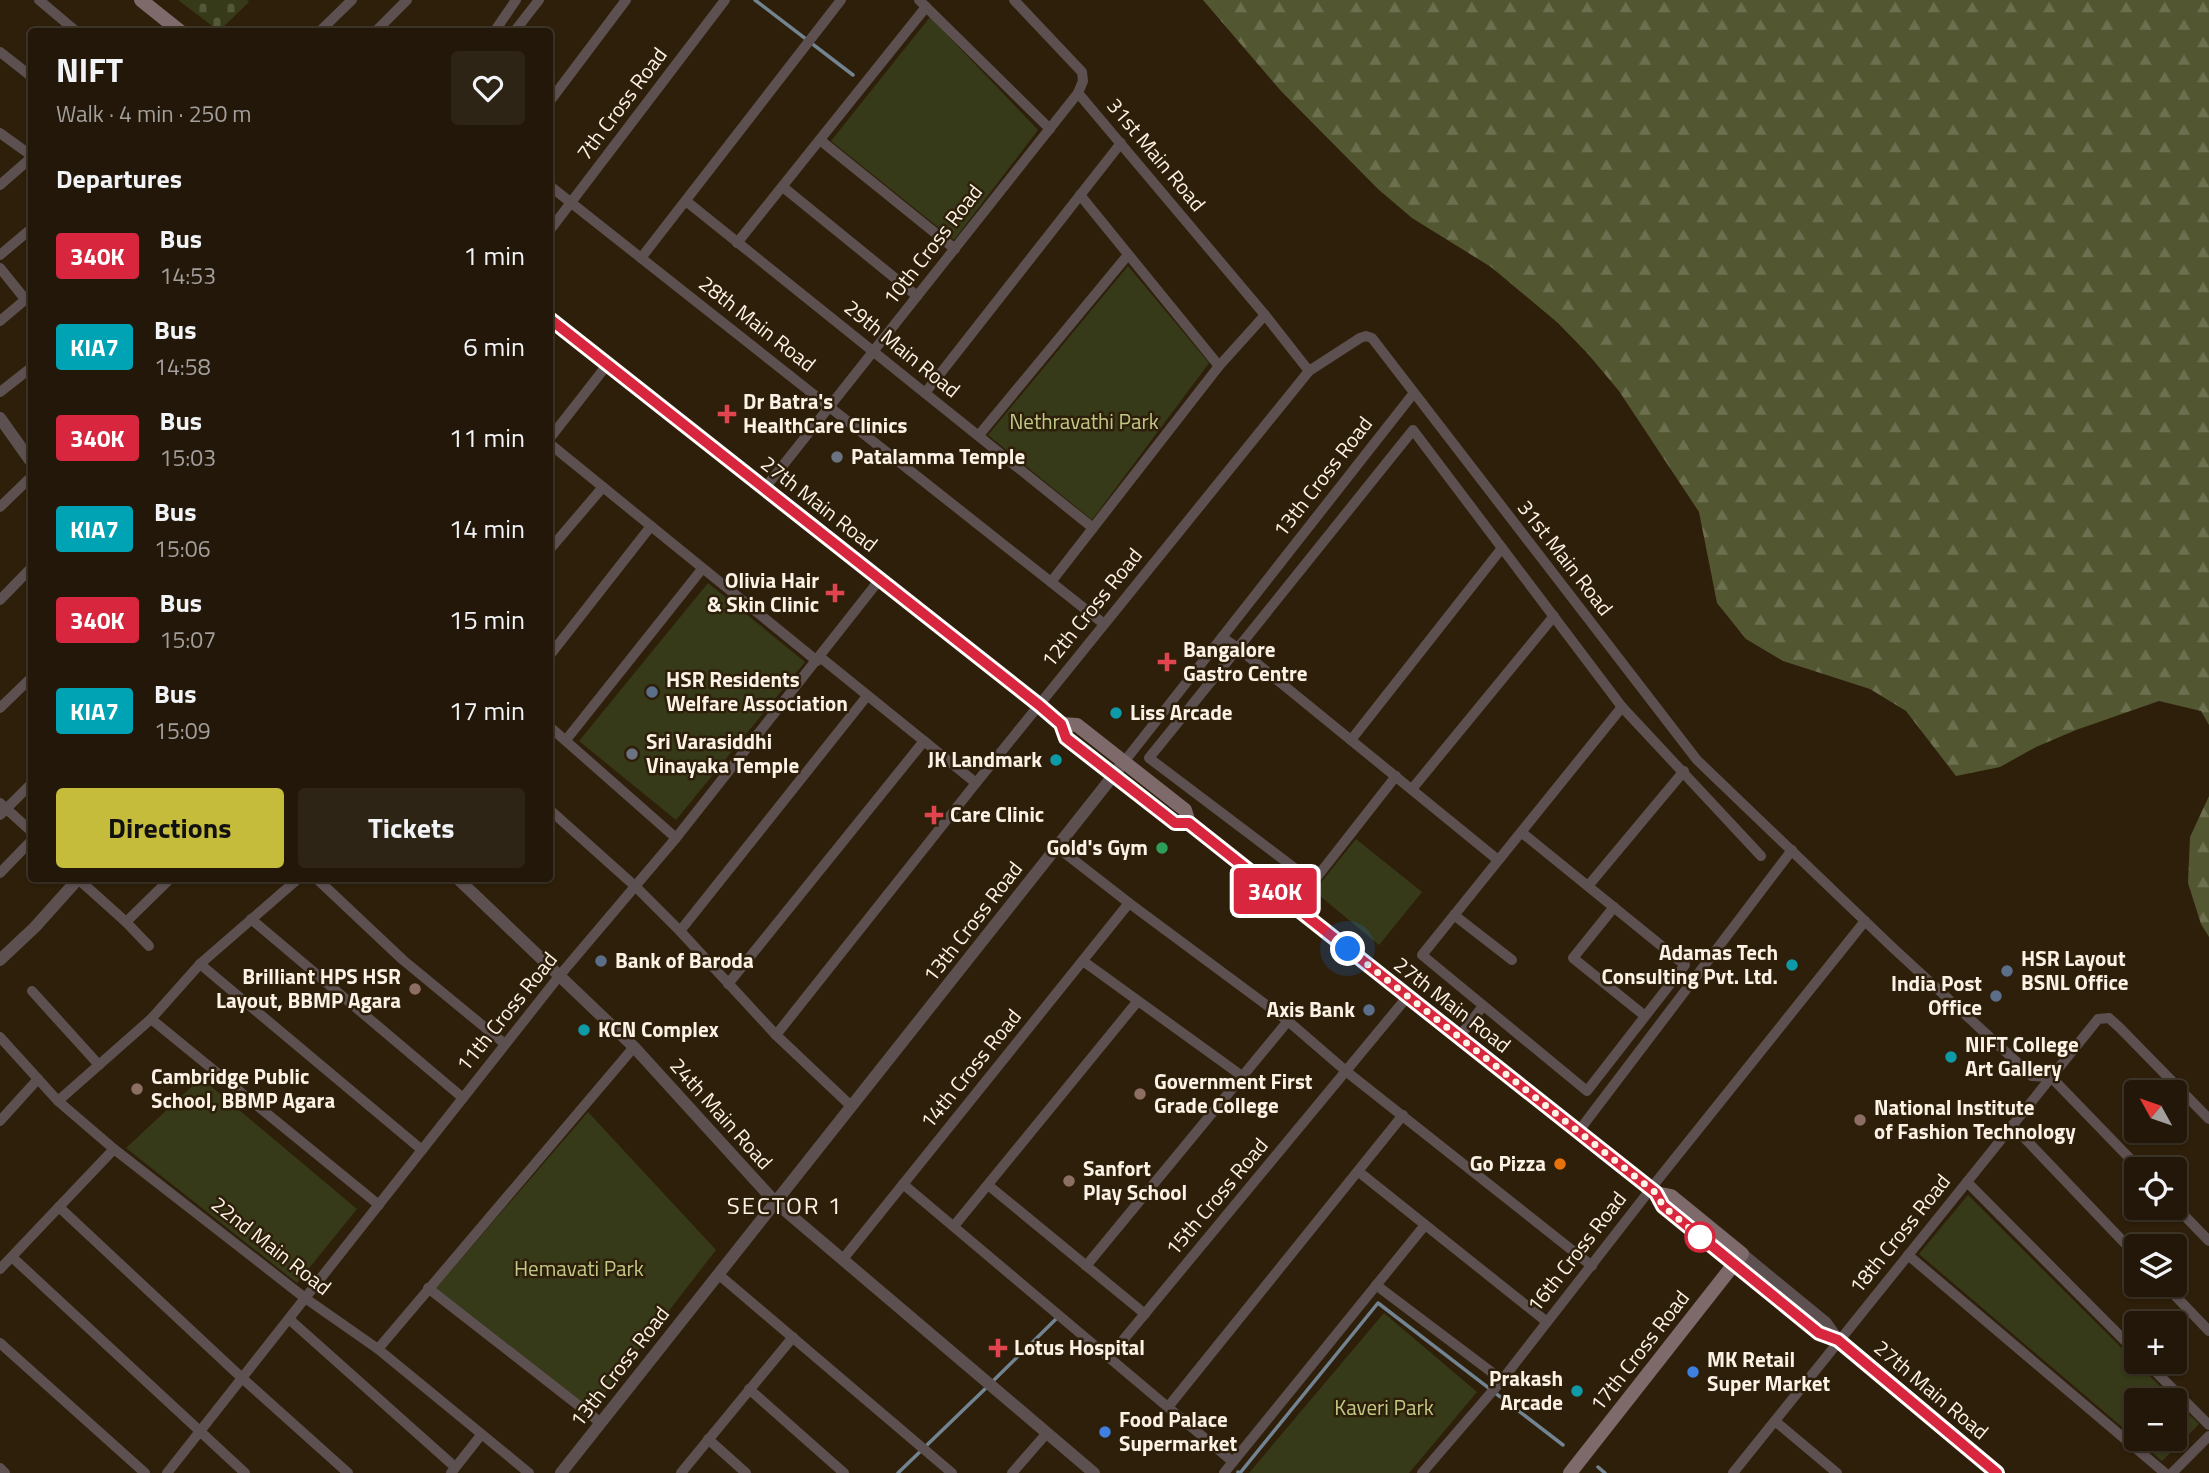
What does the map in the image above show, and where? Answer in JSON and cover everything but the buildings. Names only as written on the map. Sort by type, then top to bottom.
[{"type":"main road","points":[[141,0],[176,28]]},
{"type":"main road","name":"27th Main Road","points":[[553,323],[1039,705],[1061,724],[1066,738],[1113,775],[1175,823],[1189,823]]},
{"type":"main road","name":"27th Main Road","points":[[1061,724],[1077,725],[1185,810],[1189,823],[1653,1191],[1663,1206],[1739,1260]]},
{"type":"main road","name":"17th Cross Road","points":[[1579,1462],[1739,1260]]},
{"type":"street","points":[[39,0],[72,28]]},
{"type":"street","points":[[323,28],[352,0]]},
{"type":"street","points":[[379,28],[407,0]]},
{"type":"street","points":[[497,28],[516,0]]},
{"type":"street","points":[[517,28],[539,0]]},
{"type":"street","points":[[553,97],[626,0]]},
{"type":"street","name":"7th Cross Road","points":[[553,226],[725,0]]},
{"type":"street","points":[[641,258],[841,0]]},
{"type":"street","name":"31st Main Road","points":[[1014,0],[1082,72],[1083,81],[1079,93],[1309,371],[1366,336],[1371,338],[1697,760],[2032,1076],[2051,1077],[2128,1157]]},
{"type":"street","points":[[737,243],[820,140],[922,3],[1050,129]]},
{"type":"street","points":[[0,52],[28,74]]},
{"type":"street","name":"10th Cross Road","points":[[765,488],[1079,93]]},
{"type":"street","points":[[0,134],[28,154]]},
{"type":"street","points":[[820,140],[955,249]]},
{"type":"street","points":[[925,393],[1121,143]]},
{"type":"street","points":[[0,185],[28,160]]},
{"type":"street","points":[[783,187],[918,296]]},
{"type":"street","name":"28th Main Road","points":[[553,188],[1104,624]]},
{"type":"street","points":[[1080,195],[1219,366]]},
{"type":"street","name":"29th Main Road","points":[[686,201],[1093,528]]},
{"type":"street","points":[[0,255],[28,231]]},
{"type":"street","points":[[979,436],[1128,256]]},
{"type":"street","points":[[0,268],[28,296],[0,321]]},
{"type":"street","points":[[1051,582],[1219,366],[1265,315]]},
{"type":"street","points":[[553,434],[607,365]]},
{"type":"street","points":[[0,392],[28,369]]},
{"type":"street","name":"12th Cross Road","points":[[776,1035],[1309,371]]},
{"type":"street","name":"13th Cross Road","points":[[561,1473],[1413,394]]},
{"type":"street","points":[[0,418],[28,457]]},
{"type":"street","points":[[1396,776],[1313,881],[1149,758],[1413,430],[1622,707],[1761,856]]},
{"type":"street","points":[[553,446],[702,569],[976,783]]},
{"type":"street","points":[[0,507],[28,480]]},
{"type":"street","points":[[553,545],[603,487]]},
{"type":"street","points":[[553,651],[651,526]]},
{"type":"street","points":[[1351,740],[1502,548]]},
{"type":"street","points":[[566,740],[702,569]]},
{"type":"street","points":[[0,600],[28,571]]},
{"type":"street","name":"11th Cross Road","points":[[167,1473],[560,975],[676,838],[880,579]]},
{"type":"street","points":[[1412,789],[1554,617]]},
{"type":"street","points":[[1222,636],[1498,860]]},
{"type":"street","points":[[0,708],[28,681]]},
{"type":"street","points":[[680,931],[867,696]]},
{"type":"street","points":[[1521,832],[1685,965],[1587,1091],[1422,955],[1498,860],[1622,707]]},
{"type":"street","points":[[553,729],[676,838]]},
{"type":"street","points":[[728,984],[924,741]]},
{"type":"street","points":[[1588,886],[1684,771]]},
{"type":"street","points":[[28,786],[2,809],[28,829]]},
{"type":"street","points":[[553,813],[636,887],[776,1035],[851,1106]]},
{"type":"street","points":[[0,873],[28,843]]},
{"type":"street","points":[[1056,847],[1288,1021],[1592,1266]]},
{"type":"street","points":[[1578,1132],[1792,850]]},
{"type":"street","points":[[0,960],[35,927],[75,882]]},
{"type":"street","points":[[81,882],[149,946]]},
{"type":"street","points":[[126,922],[167,882]]},
{"type":"street","points":[[58,1101],[151,1019],[200,964],[294,882]]},
{"type":"street","points":[[320,882],[403,960],[505,1044]]},
{"type":"street","name":"24th Main Road","points":[[461,882],[634,1047],[775,1202],[1094,1473]]},
{"type":"street","name":"14th Cross Road","points":[[843,1259],[1129,903]]},
{"type":"street","points":[[1614,907],[1573,958],[1645,1016]]},
{"type":"street","points":[[1454,915],[1512,960]]},
{"type":"street","points":[[251,919],[463,1098]]},
{"type":"street","name":"16th Cross Road","points":[[1422,1473],[1548,1322],[1865,921]]},
{"type":"street","points":[[1083,961],[1242,1076]]},
{"type":"street","points":[[200,964],[422,1150]]},
{"type":"street","points":[[32,991],[99,1065]]},
{"type":"street","name":"15th Cross Road","points":[[1109,1357],[1348,1072],[1408,996]]},
{"type":"street","points":[[954,1226],[1137,1002]]},
{"type":"street","points":[[1459,1037],[1483,1006]]},
{"type":"street","name":"18th Cross Road","points":[[1733,1473],[2098,1019],[2109,1018],[2209,1119]]},
{"type":"street","points":[[151,1019],[379,1205]]},
{"type":"street","points":[[1086,1266],[1288,1021]]},
{"type":"street","name":"22nd Main Road","points":[[0,1037],[58,1101],[114,1149],[305,1298],[378,1349],[529,1473]]},
{"type":"street","points":[[378,1349],[634,1047]]},
{"type":"street","points":[[0,1121],[38,1079]]},
{"type":"street","points":[[1168,1406],[1403,1115]]},
{"type":"street","points":[[2012,1125],[2124,1242]]},
{"type":"street","points":[[0,1269],[114,1149]]},
{"type":"street","points":[[1359,1172],[1548,1322]]},
{"type":"street","points":[[1967,1182],[2124,1340]]},
{"type":"street","points":[[903,1184],[1233,1462]]},
{"type":"street","points":[[988,1185],[1145,1314]]},
{"type":"street","points":[[59,1207],[348,1473]]},
{"type":"street","points":[[2187,1218],[2209,1241]]},
{"type":"street","points":[[1224,1473],[1425,1225]]},
{"type":"street","points":[[1908,1255],[2165,1473]]},
{"type":"street","points":[[12,1257],[245,1473]]},
{"type":"street","name":"27th Main Road","points":[[1739,1260],[1826,1323],[1838,1340],[1998,1473]]},
{"type":"street","points":[[718,1274],[952,1473]]},
{"type":"street","points":[[1376,1285],[1499,1382]]},
{"type":"street","points":[[428,1288],[601,1423]]},
{"type":"street","points":[[2176,1297],[2209,1331]]},
{"type":"street","points":[[289,1319],[453,1470],[481,1435]]},
{"type":"street","points":[[681,1473],[793,1337]]},
{"type":"street","points":[[0,1343],[145,1473]]},
{"type":"street","points":[[2158,1374],[2209,1425]]},
{"type":"street","points":[[749,1389],[844,1473]]},
{"type":"street","points":[[1775,1421],[1837,1473]]},
{"type":"street","points":[[1012,1473],[1048,1433]]},
{"type":"street","points":[[2172,1473],[2209,1436]]},
{"type":"street","points":[[708,1439],[746,1473]]},
{"type":"street","points":[[0,1468],[5,1473]]},
{"type":"green space","points":[[178,0],[249,2],[222,28],[215,28]]},
{"type":"green space","points":[[1203,0],[2209,0],[2209,725],[2201,711],[2159,701],[2076,730],[2036,747],[2000,767],[1956,776],[1906,711],[1870,689],[1783,661],[1746,639],[1717,603],[1699,512],[1619,391],[1588,354],[1558,323],[1491,267],[1412,218],[1378,189],[1281,91]]},
{"type":"green space","points":[[930,17],[1038,130],[954,240],[831,141]]},
{"type":"green space","name":"Nethravathi Park","points":[[1128,266],[1209,363],[1092,520],[988,435]]},
{"type":"green space","points":[[708,583],[805,662],[676,820],[579,741]]},
{"type":"green space","points":[[2209,796],[2209,937],[2201,924],[2188,883],[2190,837]]},
{"type":"green space","points":[[1356,839],[1422,892],[1379,945],[1314,891]]},
{"type":"green space","points":[[201,1078],[357,1209],[297,1283],[126,1148]]},
{"type":"green space","name":"Hemavati Park","points":[[588,1112],[716,1250],[592,1410],[436,1288]]},
{"type":"green space","points":[[1968,1195],[2124,1350],[2124,1374],[2148,1374],[2162,1388],[2124,1388],[2124,1429],[1919,1254]]},
{"type":"green space","name":"Kaveri Park","points":[[1384,1313],[1477,1392],[1409,1473],[1249,1473]]},
{"type":"green space","points":[[2187,1412],[2199,1424],[2187,1436]]},
{"type":"green space","points":[[2150,1451],[2172,1451],[2162,1461]]},
{"type":"waterway","points":[[755,0],[853,75]]},
{"type":"waterway","points":[[1238,1472],[1240,1473],[1378,1303],[1563,1445]]},
{"type":"waterway","points":[[993,1381],[1057,1318]]},
{"type":"waterway","points":[[898,1473],[987,1387]]},
{"type":"waterway","points":[[1598,1467],[1605,1473]]},
{"type":"bus line","name":"340K","points":[[553,321],[1039,705],[1061,724],[1066,738],[1175,823],[1189,823],[1656,1193],[1663,1206],[1699,1236],[1819,1333],[1838,1340],[1997,1473]]},
{"type":"place","name":"Dr Batra's HealthCare Clinics","points":[[727,414]]},
{"type":"place","name":"Patalamma Temple","points":[[837,457]]},
{"type":"place","name":"Olivia Hair & Skin Clinic","points":[[835,593]]},
{"type":"place","name":"Bangalore Gastro Centre","points":[[1167,662]]},
{"type":"place","name":"HSR Residents Welfare Association","points":[[652,692]]},
{"type":"place","name":"Liss Arcade","points":[[1116,713]]},
{"type":"place","name":"Sri Varasiddhi Vinayaka Temple","points":[[632,754]]},
{"type":"place","name":"JK Landmark","points":[[1056,760]]},
{"type":"place","name":"Care Clinic","points":[[934,815]]},
{"type":"place","name":"Gold's Gym","points":[[1162,848]]},
{"type":"place","name":"Bank of Baroda","points":[[601,961]]},
{"type":"place","name":"Adamas Tech Consulting Pvt. Ltd.","points":[[1792,965]]},
{"type":"place","name":"HSR Layout BSNL Office","points":[[2007,971]]},
{"type":"place","name":"Brilliant HPS HSR Layout, BBMP Agara","points":[[415,989]]},
{"type":"place","name":"India Post Office","points":[[1996,996]]},
{"type":"place","name":"Axis Bank","points":[[1369,1010]]},
{"type":"place","name":"KCN Complex","points":[[584,1030]]},
{"type":"place","name":"NIFT College Art Gallery","points":[[1951,1057]]},
{"type":"place","name":"Cambridge Public School, BBMP Agara","points":[[137,1089]]},
{"type":"place","name":"Government First Grade College","points":[[1140,1094]]},
{"type":"place","name":"National Institute of Fashion Technology","points":[[1860,1120]]},
{"type":"place","name":"Go Pizza","points":[[1560,1164]]},
{"type":"place","name":"Sanfort Play School","points":[[1069,1181]]},
{"type":"place","name":"Lotus Hospital","points":[[998,1348]]},
{"type":"place","name":"MK Retail Super Market","points":[[1693,1372]]},
{"type":"place","name":"Prakash Arcade","points":[[1577,1391]]},
{"type":"place","name":"Food Palace Supermarket","points":[[1105,1432]]},
{"type":"district","name":"SECTOR 1","points":[[785,1206]]},
{"type":"route","points":[[1348,949],[1656,1193],[1663,1206],[1700,1237]]}]
